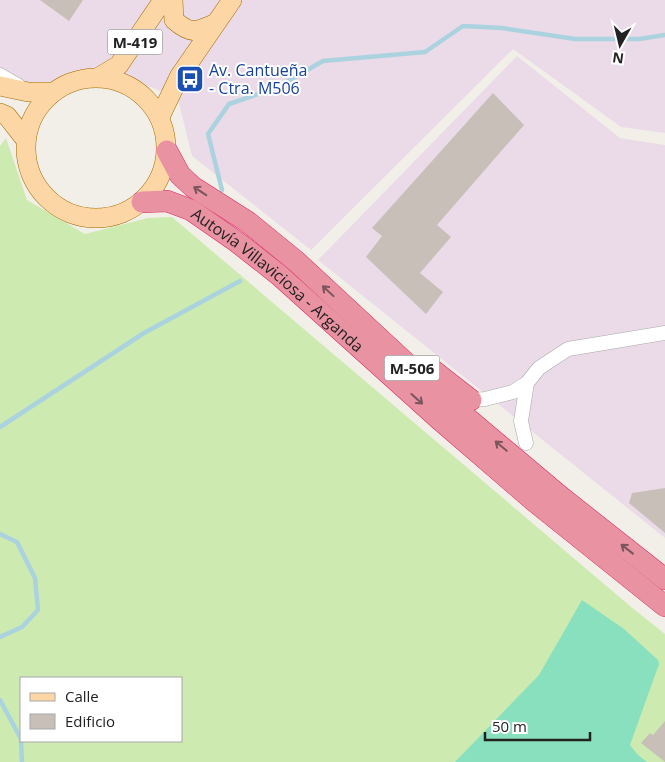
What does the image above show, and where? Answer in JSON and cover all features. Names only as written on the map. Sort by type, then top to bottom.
[{"type":"highway","name":"M-506","points":[[167,151],[180,176],[193,187],[248,222],[297,262],[448,402],[561,498],[665,579]]},
{"type":"highway","name":"Autovía Villaviciosa - Arganda","points":[[142,202],[167,201],[191,210],[237,242],[279,275],[439,419],[560,523],[665,606]]},
{"type":"highway","points":[[345,307],[376,322],[471,400]]},
{"type":"main road","name":"M-419","points":[[100,77],[118,65],[163,0]]},
{"type":"main road","points":[[173,0],[174,20],[184,29],[198,31],[216,23]]},
{"type":"main road","points":[[160,117],[179,77],[232,0]]},
{"type":"main road","name":"M-506","points":[[100,77],[124,83],[145,97],[160,117],[167,151],[160,179],[142,202],[117,216],[89,219],[61,210],[40,192],[27,167],[25,139],[34,113],[52,92],[66,83],[82,78],[100,77]]},
{"type":"main road","name":"M-506","points":[[0,86],[28,92],[52,92]]},
{"type":"main road","points":[[0,112],[7,116],[25,139]]},
{"type":"street","points":[[0,75],[28,92]]},
{"type":"street","points":[[471,400],[485,399],[513,392],[527,382],[539,368],[568,349],[665,333]]},
{"type":"street","points":[[526,443],[521,421],[527,382]]},
{"type":"shaded area","points":[[0,0],[665,0],[665,133],[621,127],[513,49],[311,250],[192,156],[178,99],[104,66],[39,85],[0,77]]},
{"type":"shaded area","points":[[517,56],[620,138],[665,145],[665,538],[318,260]]},
{"type":"green space","points":[[6,138],[27,200],[85,234],[148,218],[172,217],[665,634],[665,762],[0,762],[0,146]]},
{"type":"green space","points":[[582,600],[624,629],[658,660],[659,664],[630,745],[647,762],[455,762],[539,675]]},
{"type":"building","points":[[40,0],[83,0],[69,21]]},
{"type":"building","points":[[493,93],[524,125],[437,225],[451,237],[420,273],[443,292],[426,314],[366,257],[382,236],[372,228]]},
{"type":"building","points":[[665,488],[665,533],[629,503],[632,493]]},
{"type":"building","points":[[665,721],[665,762],[641,743],[650,733],[653,735]]},
{"type":"waterway","points":[[222,190],[208,134],[229,104],[276,88],[323,61],[425,52],[463,26],[502,28],[575,39],[639,39],[665,35]]},
{"type":"waterway","points":[[0,427],[144,333],[240,281]]},
{"type":"waterway","points":[[0,534],[17,542],[35,578],[38,610],[22,627],[0,637]]},
{"type":"waterway","points":[[0,700],[20,737]]},
{"type":"waterway","points":[[21,742],[22,762]]},
{"type":"place","name":"Av. Cantueña - Ctra. M506","points":[[190,79]]}]
